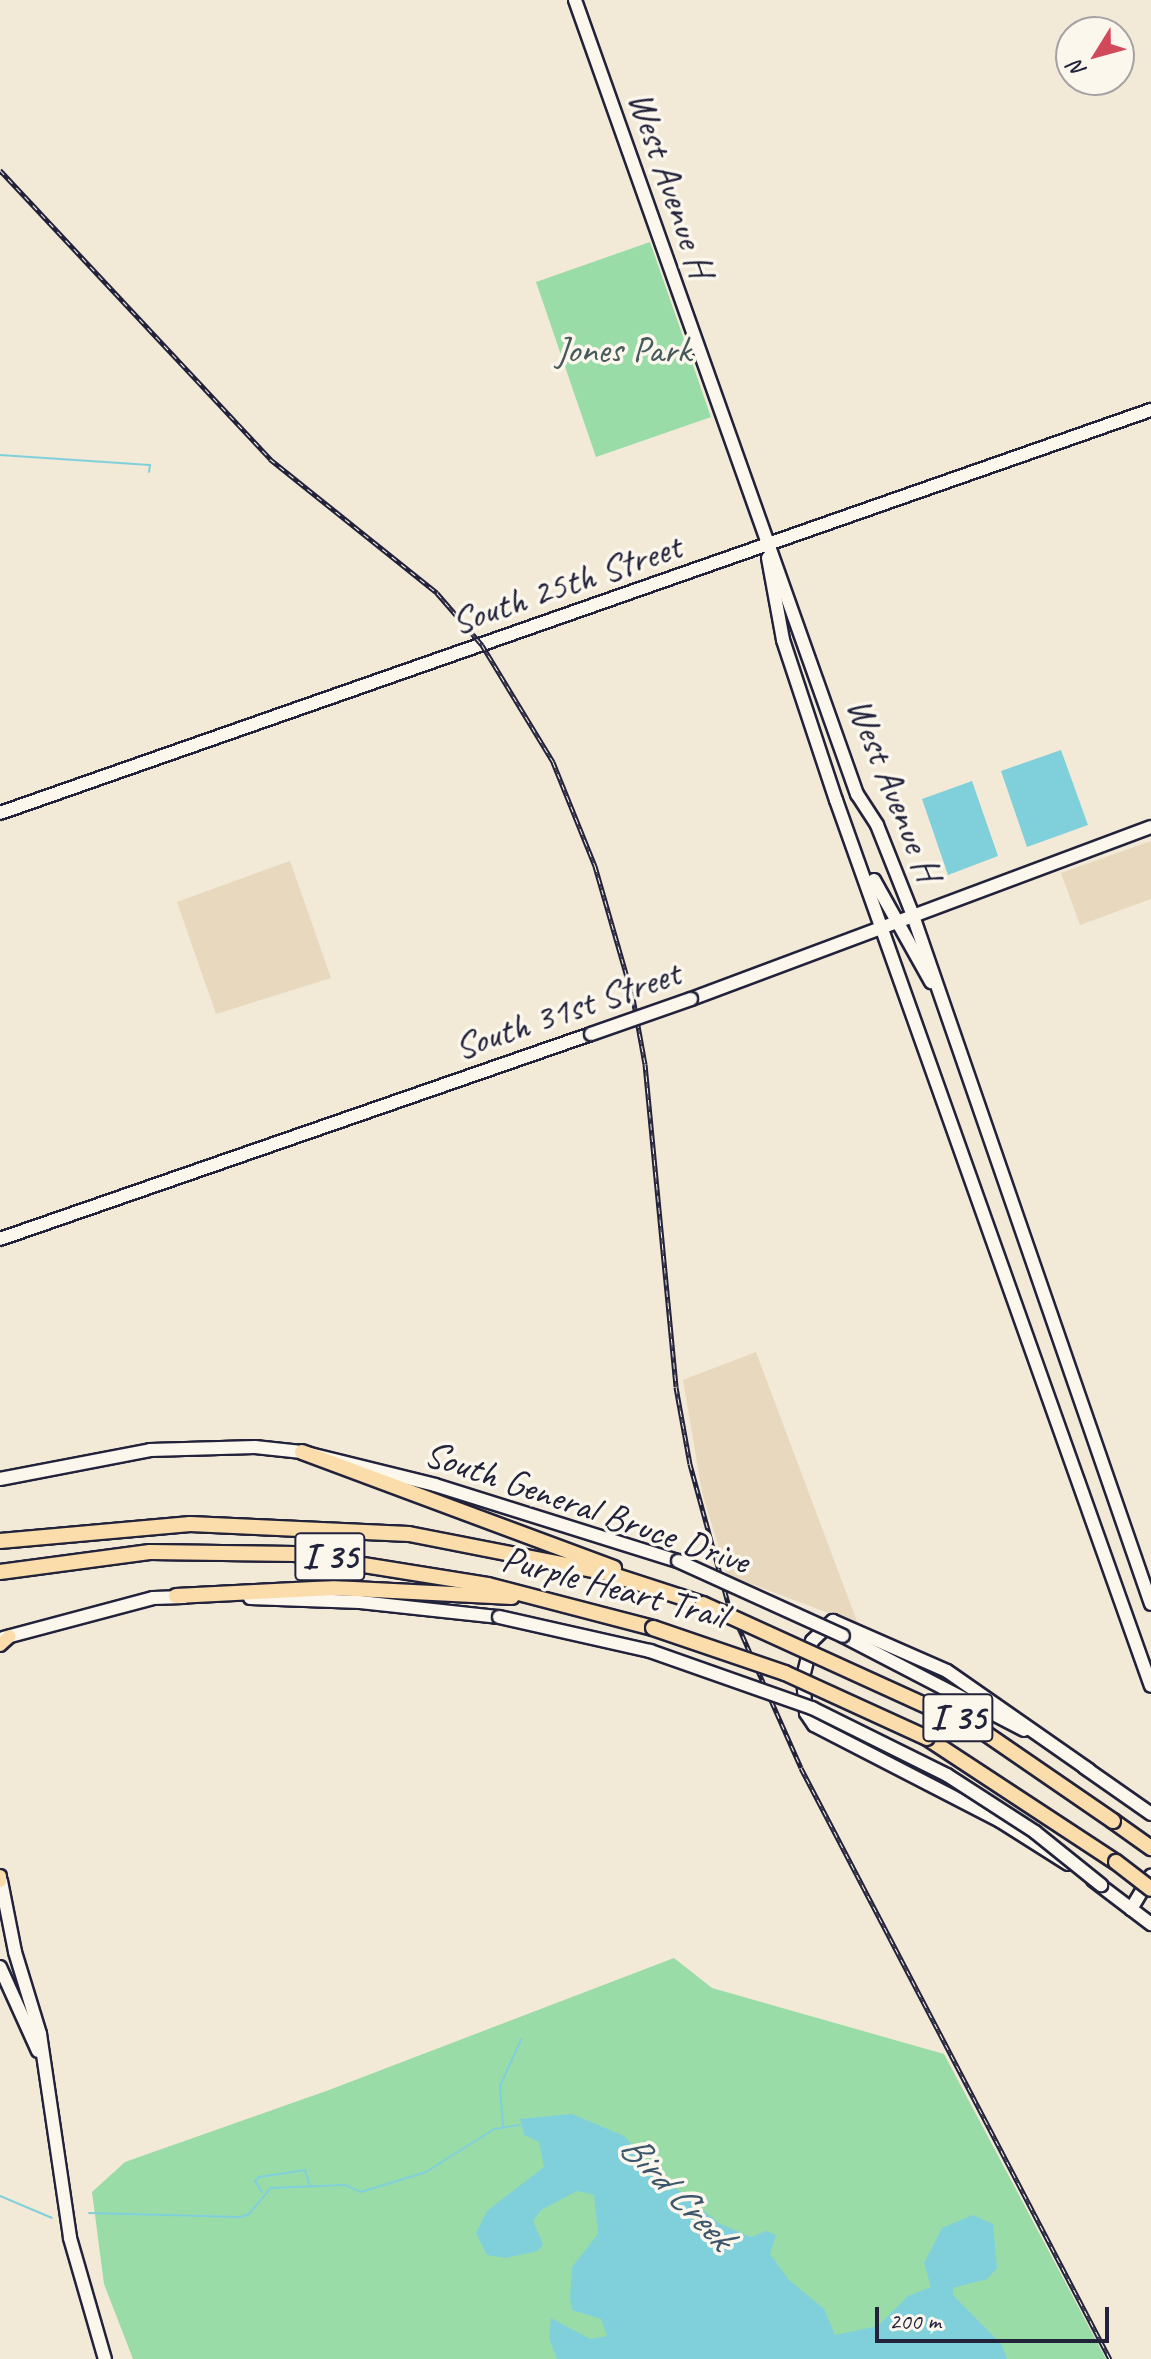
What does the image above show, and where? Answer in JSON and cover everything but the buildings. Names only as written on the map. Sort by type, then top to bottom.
[{"type":"highway","points":[[302,1452],[703,1604]]},
{"type":"highway","name":"Purple Heart Trail","points":[[0,1541],[190,1524],[301,1526],[409,1534],[607,1573],[703,1604],[982,1731],[1151,1848]]},
{"type":"highway","name":"Purple Heart Trail","points":[[0,1572],[150,1552],[295,1554],[410,1569],[555,1599],[653,1628],[785,1673],[927,1738],[1032,1803],[1151,1889]]},
{"type":"highway","points":[[176,1596],[334,1588],[555,1599]]},
{"type":"main road","name":"West Avenue H","points":[[575,0],[766,546],[787,588],[857,794],[877,825],[912,913],[1151,1604]]},
{"type":"main road","name":"South 25th Street","points":[[0,813],[1151,410]]},
{"type":"main road","name":"West Avenue H","points":[[766,546],[779,613],[836,800],[1151,1686]]},
{"type":"main road","name":"South 31st Street","points":[[0,1239],[691,999],[912,913],[1151,827]]},
{"type":"main road","points":[[856,850],[927,979],[936,986]]},
{"type":"main road","name":"South General Bruce Drive","points":[[0,1479],[150,1450],[255,1447],[302,1452],[435,1485],[678,1561],[843,1636],[991,1709],[1089,1770],[1151,1814]]},
{"type":"main road","points":[[3,1638],[176,1596],[360,1602],[499,1617],[637,1647],[812,1708],[947,1775],[1035,1832],[1151,1924]]},
{"type":"main road","points":[[1089,1770],[947,1671],[833,1621],[812,1641],[803,1677],[806,1713],[814,1725],[1000,1821],[1101,1885]]},
{"type":"main road","points":[[1126,1796],[1151,1796]]},
{"type":"main road","points":[[1131,1909],[1151,1876]]},
{"type":"main road","points":[[0,1879],[15,1952],[37,2018],[68,2230],[83,2297],[105,2359]]},
{"type":"main road","points":[[0,1967],[40,2055]]},
{"type":"shaded area","points":[[1151,841],[1151,899],[1080,925],[1061,873]]},
{"type":"shaded area","points":[[290,861],[331,978],[216,1014],[177,902]]},
{"type":"shaded area","points":[[756,1352],[858,1624],[727,1575],[702,1492],[683,1380]]},
{"type":"green space","name":"Jones Park","points":[[650,242],[711,417],[596,457],[536,282]]},
{"type":"green space","points":[[674,1958],[712,1988],[944,2054],[1106,2359],[133,2359],[104,2284],[92,2192],[125,2162],[329,2090]]},
{"type":"water","points":[[1061,750],[1088,825],[1027,847],[1001,771]]},
{"type":"water","points":[[972,781],[998,856],[948,875],[922,799]]},
{"type":"water","points":[[572,2114],[624,2136],[667,2181],[720,2224],[751,2237],[766,2231],[776,2235],[770,2254],[789,2280],[824,2309],[835,2335],[878,2326],[908,2296],[931,2287],[924,2263],[942,2228],[973,2215],[993,2224],[997,2268],[987,2279],[953,2288],[953,2295],[1002,2345],[1007,2359],[557,2359],[549,2338],[551,2318],[590,2339],[607,2336],[601,2319],[572,2310],[570,2298],[572,2267],[598,2234],[594,2195],[577,2191],[541,2210],[533,2221],[543,2244],[538,2251],[505,2258],[487,2255],[476,2233],[487,2211],[544,2167],[539,2142],[524,2135],[520,2119]]},
{"type":"waterway","points":[[0,455],[150,465],[149,472]]},
{"type":"waterway","points":[[503,2126],[500,2086],[521,2040]]},
{"type":"waterway","name":"Bird Creek","points":[[89,2213],[240,2217],[249,2214],[271,2188],[345,2185],[361,2192],[426,2172],[494,2129],[520,2125]]},
{"type":"waterway","points":[[262,2192],[255,2181],[259,2177],[305,2170],[310,2185]]},
{"type":"waterway","name":"Bird Creek","points":[[0,2196],[52,2218]]},
{"type":"railway","points":[[0,170],[270,459],[437,593],[482,645],[553,762],[595,866],[633,998],[645,1064],[676,1387],[690,1464],[728,1603],[801,1768],[1110,2359]]}]
